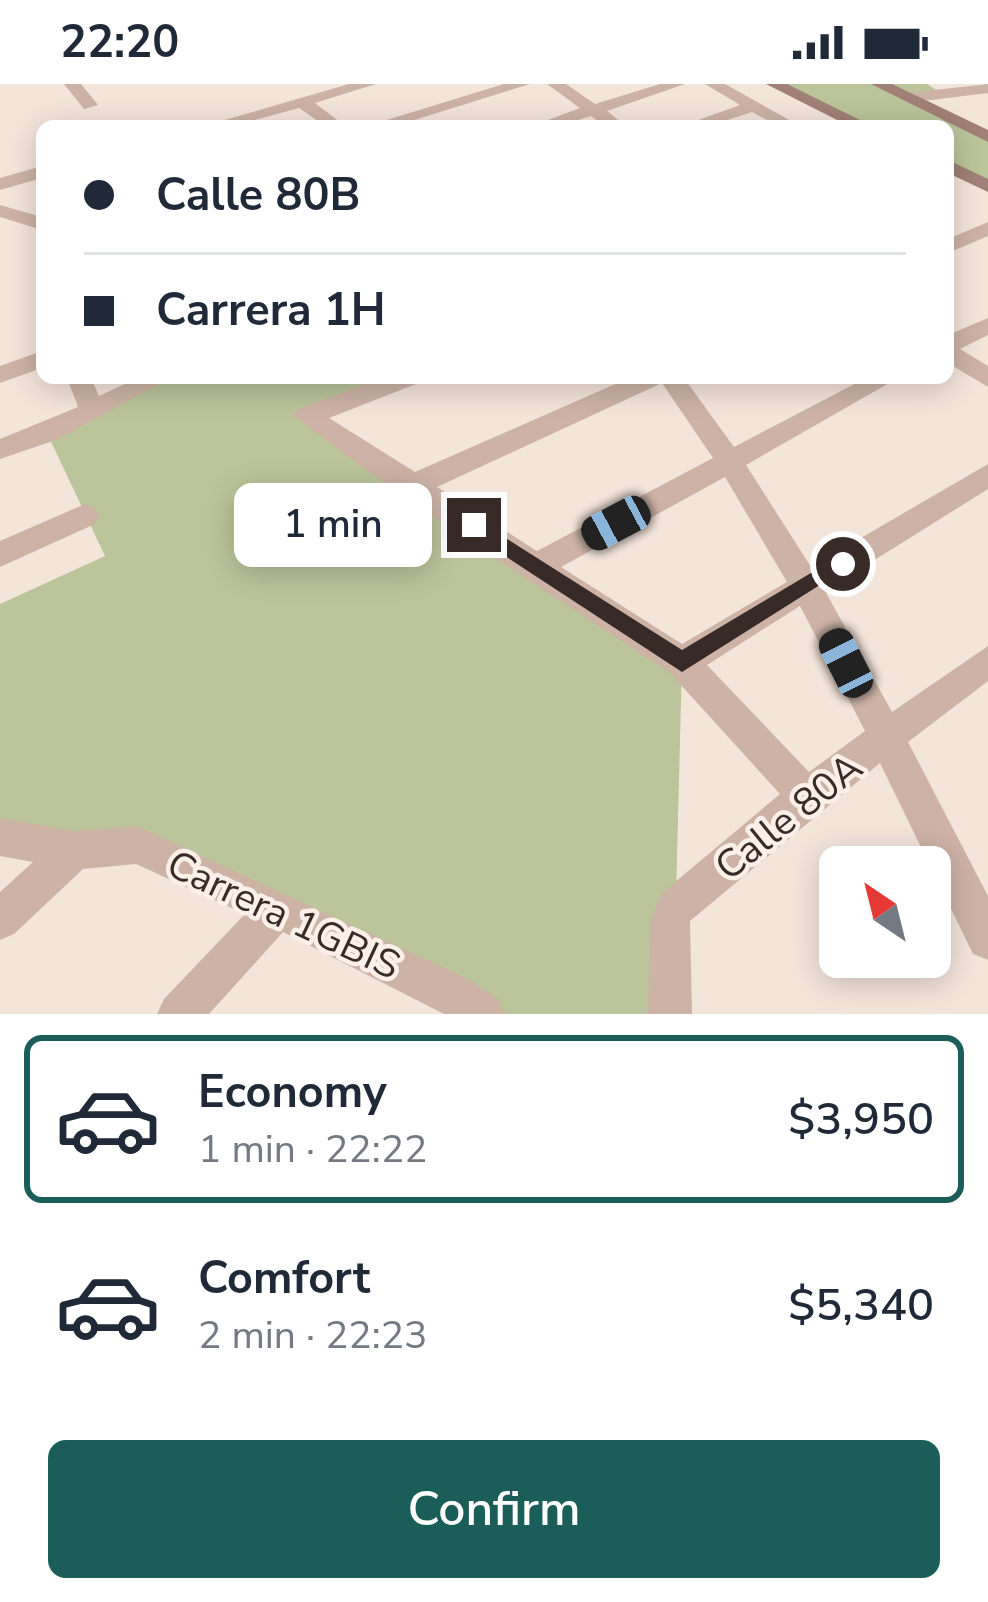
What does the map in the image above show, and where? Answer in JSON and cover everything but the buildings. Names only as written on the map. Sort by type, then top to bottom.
[{"type":"main road","points":[[774,84],[850,120]]},
{"type":"main road","points":[[879,84],[953,120]]},
{"type":"main road","points":[[954,121],[988,137]]},
{"type":"main road","points":[[954,172],[988,186]]},
{"type":"street","points":[[72,84],[90,105]]},
{"type":"street","points":[[397,120],[522,84]]},
{"type":"street","points":[[555,84],[608,120]]},
{"type":"street","points":[[560,120],[676,84]]},
{"type":"street","points":[[713,84],[780,120]]},
{"type":"street","points":[[235,120],[363,85]]},
{"type":"street","points":[[907,98],[934,89],[988,88]]},
{"type":"street","points":[[934,89],[972,106]]},
{"type":"street","points":[[302,102],[328,120]]},
{"type":"street","points":[[710,120],[754,106]]},
{"type":"street","points":[[0,184],[36,174]]},
{"type":"street","points":[[0,211],[36,222]]},
{"type":"street","points":[[954,244],[988,228]]},
{"type":"street","points":[[954,345],[988,325]]},
{"type":"street","points":[[954,352],[988,378]]},
{"type":"street","points":[[0,375],[36,361]]},
{"type":"street","points":[[81,384],[92,410]]},
{"type":"street","points":[[0,449],[146,384]]},
{"type":"street","points":[[391,384],[307,416],[682,662],[807,796]]},
{"type":"street","points":[[409,487],[639,384]]},
{"type":"street","points":[[676,384],[733,460],[807,586],[988,939]]},
{"type":"street","points":[[539,564],[875,384]]},
{"type":"street","points":[[682,662],[988,475]]},
{"type":"street","points":[[0,555],[85,516]]},
{"type":"street","name":"Calle 80A","points":[[670,1014],[670,921],[676,907],[807,796],[988,661]]},
{"type":"street","name":"Carrera 1GBIS","points":[[0,837],[75,850],[137,845],[278,908],[456,1007]]},
{"type":"street","points":[[0,920],[75,850]]},
{"type":"street","points":[[179,1014],[278,908]]},
{"type":"green space","points":[[776,84],[927,84],[941,93],[910,98],[953,120],[851,120]]},
{"type":"green space","points":[[954,121],[988,138],[988,186],[954,173]]},
{"type":"green space","points":[[147,384],[392,384],[309,416],[682,662],[673,1014],[462,1014],[137,845],[0,841],[0,604],[105,556],[47,433]]},
{"type":"route","points":[[474,525],[682,662],[843,564]]}]
